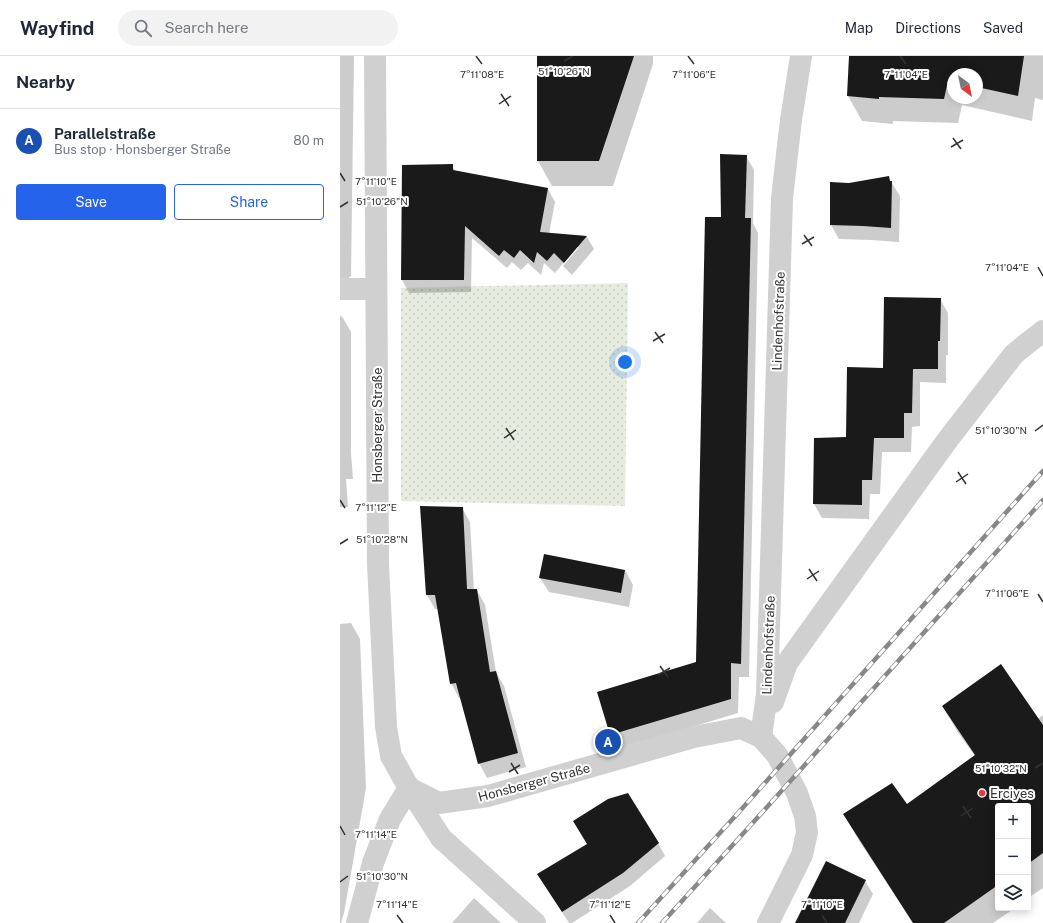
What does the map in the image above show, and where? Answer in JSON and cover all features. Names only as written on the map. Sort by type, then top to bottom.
[{"type":"street","name":"Honsberger Straße","points":[[375,56],[378,564],[386,726],[391,756],[409,788],[441,838],[535,923]]},
{"type":"street","name":"Lindenhofstraße","points":[[761,737],[768,694],[782,198],[791,120],[801,56]]},
{"type":"street","points":[[340,289],[376,289]]},
{"type":"street","name":"Lindenhofstraße","points":[[761,737],[787,663],[946,442],[1014,354],[1043,331]]},
{"type":"street","name":"Honsberger Straße","points":[[409,788],[439,803],[488,796],[694,737],[741,728],[761,737],[777,755],[797,793],[807,832],[802,855],[768,923]]},
{"type":"street","points":[[357,923],[373,863],[381,841],[390,819],[409,788]]},
{"type":"shaded area","points":[[628,283],[625,506],[401,501],[401,288]]},
{"type":"building","points":[[537,56],[634,56],[599,161],[537,161]]},
{"type":"building","points":[[849,56],[1024,56],[1018,96],[983,88],[983,68],[947,68],[947,86],[944,99],[879,97],[879,99],[847,96]]},
{"type":"building","points":[[720,154],[747,155],[745,218],[751,218],[741,664],[731,663],[731,699],[610,735],[597,692],[696,662],[705,217],[721,217]]},
{"type":"building","points":[[453,164],[453,170],[548,188],[540,232],[587,236],[564,263],[554,253],[547,261],[537,252],[534,263],[520,250],[514,258],[504,250],[499,256],[465,226],[464,280],[401,280],[402,165]]},
{"type":"building","points":[[889,176],[890,181],[892,181],[891,228],[830,225],[830,182],[849,183]]},
{"type":"building","points":[[884,297],[941,298],[938,369],[913,369],[912,413],[904,413],[904,438],[874,438],[872,480],[862,480],[862,505],[813,504],[814,438],[846,437],[847,367],[883,368]]},
{"type":"building","points":[[420,506],[463,507],[467,589],[477,589],[490,672],[496,671],[518,753],[478,764],[456,683],[450,684],[435,595],[426,595]]},
{"type":"building","points":[[544,554],[625,570],[621,593],[539,578]]},
{"type":"building","name":"Erciyes","points":[[1001,664],[1043,725],[1043,853],[1031,862],[1031,803],[995,803],[995,887],[944,923],[913,923],[843,814],[892,783],[907,804],[975,755],[942,706]]},
{"type":"building","points":[[628,793],[659,843],[623,873],[562,912],[537,874],[587,844],[573,821],[608,799]]},
{"type":"building","points":[[826,861],[866,880],[845,923],[795,923]]},
{"type":"railway","points":[[638,923],[1043,471]]},
{"type":"railway","points":[[662,923],[1043,500]]},
{"type":"place","name":"Parallelstraße","points":[[608,742]]},
{"type":"place","name":"Erciyes","points":[[982,793]]}]
